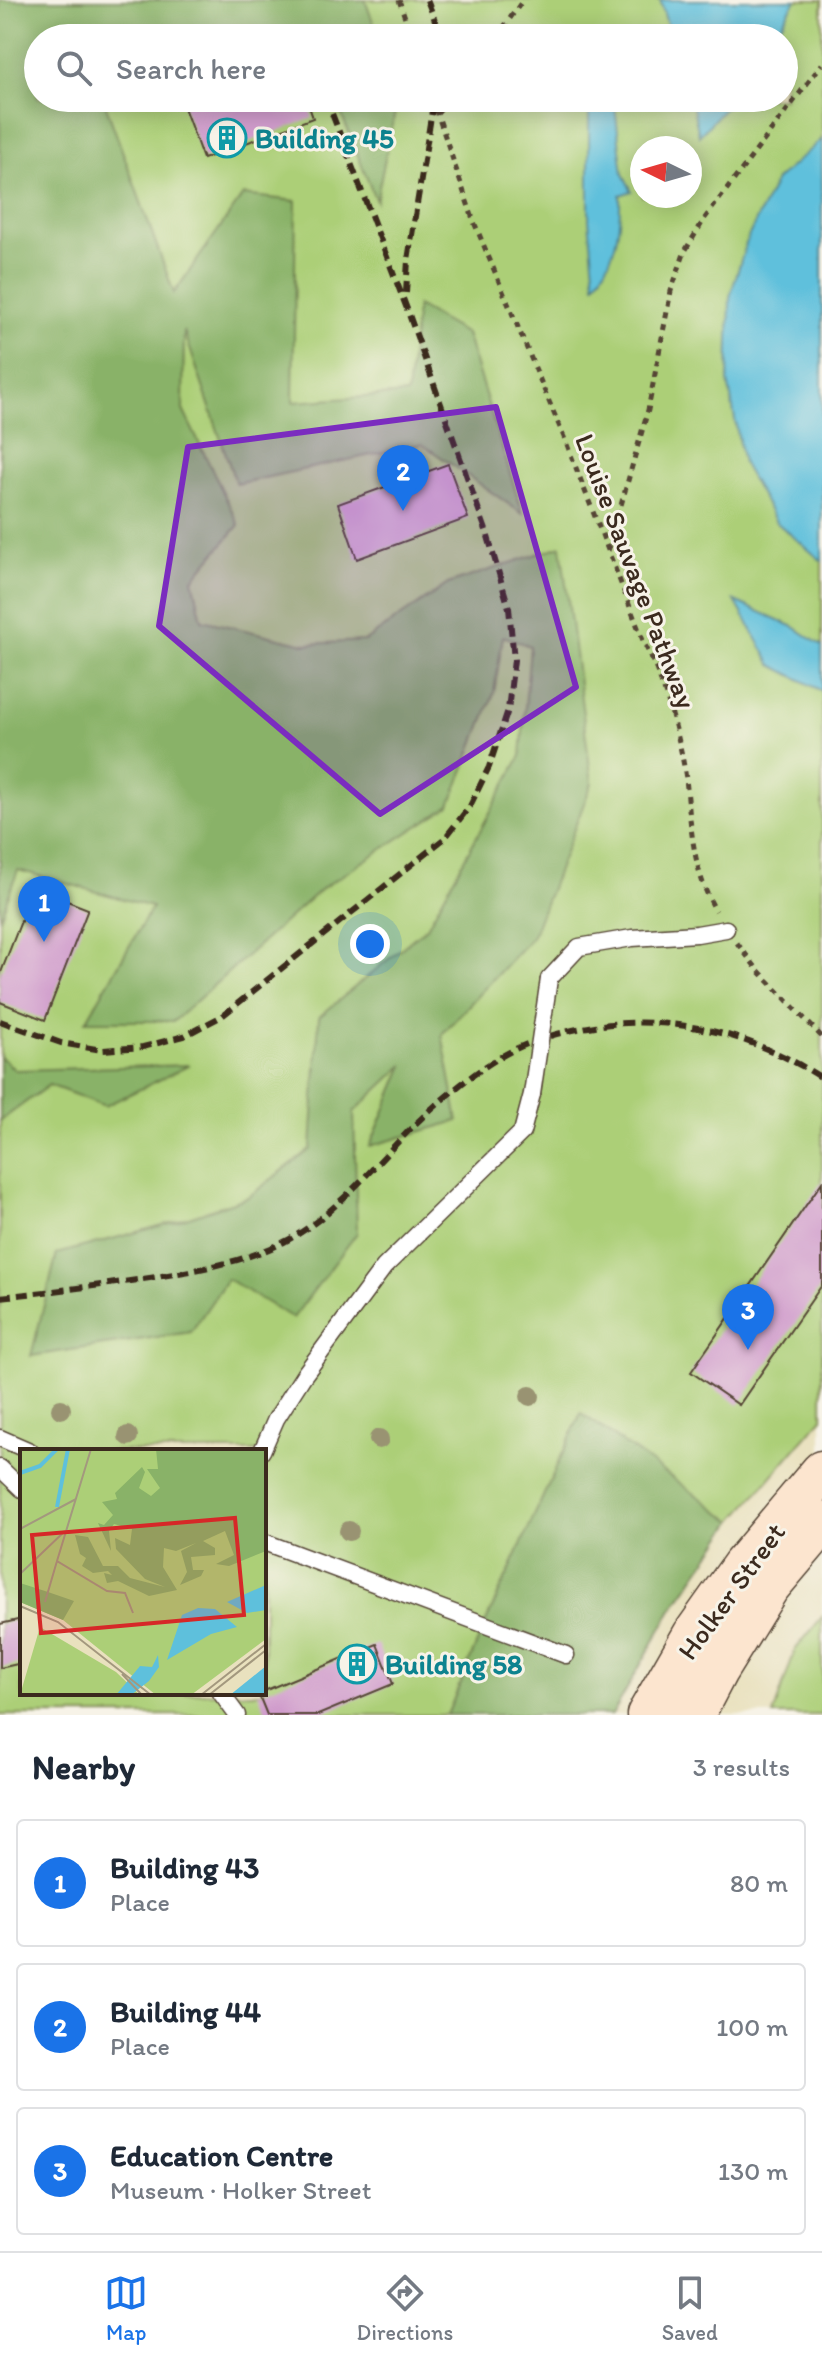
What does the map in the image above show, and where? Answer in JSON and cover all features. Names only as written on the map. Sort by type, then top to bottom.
[{"type":"main road","name":"Holker Street","points":[[648,1715],[694,1635],[743,1566],[822,1472]]},
{"type":"main road","name":"Holker Street","points":[[693,1715],[768,1587],[822,1523]]},
{"type":"lane","points":[[263,1449],[276,1419],[304,1375],[384,1267],[522,1132],[532,1094],[549,979],[579,947],[632,938],[726,929]]},
{"type":"lane","points":[[0,1438],[25,1449]]},
{"type":"lane","points":[[0,1468],[20,1487]]},
{"type":"lane","points":[[266,1543],[566,1655]]},
{"type":"lane","points":[[222,1695],[237,1715]]},
{"type":"path","points":[[399,0],[407,24]]},
{"type":"path","points":[[506,24],[523,0]]},
{"type":"path","points":[[798,96],[822,64]]},
{"type":"path","points":[[608,551],[648,410],[671,291],[685,251],[705,218],[786,112]]},
{"type":"path","name":"Louise Sauvage Pathway","points":[[437,114],[474,222],[653,659],[672,719],[685,775],[696,859],[709,900],[726,929],[758,970],[822,1037]]},
{"type":"highlighted area","points":[[496,407],[576,687],[380,814],[159,626],[188,447]]},
{"type":"green space","points":[[0,0],[822,0],[822,1418],[733,1521],[671,1611],[612,1715],[0,1715]]},
{"type":"green space","points":[[0,0],[365,0],[374,24],[24,24],[24,112],[108,112],[174,293],[243,195],[296,201],[293,402],[407,394],[417,306],[466,334],[523,514],[422,444],[236,484],[184,331],[183,410],[239,525],[193,579],[202,620],[305,644],[365,641],[448,584],[561,546],[592,783],[532,937],[442,1034],[458,1121],[370,1146],[404,1065],[354,1112],[357,1233],[293,1318],[227,1279],[191,1332],[31,1356],[57,1254],[174,1222],[248,1197],[311,1149],[319,1017],[427,927],[521,756],[530,646],[503,636],[494,693],[450,805],[321,889],[174,1021],[86,1021],[152,907],[18,870],[0,919]]},
{"type":"green space","points":[[341,112],[395,112],[376,201]]},
{"type":"green space","points":[[0,1056],[15,1070],[190,1065],[105,1106],[49,1085],[0,1121]]},
{"type":"green space","points":[[581,1413],[733,1521],[671,1611],[612,1715],[447,1715],[485,1624]]},
{"type":"green space","points":[[822,1617],[822,1715],[773,1715],[795,1650]]},
{"type":"water","points":[[660,0],[796,0],[781,24],[667,24]]},
{"type":"water","points":[[589,112],[616,112],[623,174],[630,192],[620,195],[615,242],[602,275],[595,284],[589,220]]},
{"type":"water","points":[[694,112],[721,112],[699,136]]},
{"type":"water","points":[[822,139],[822,561],[776,522],[743,464],[728,381],[730,297],[748,237],[776,180]]},
{"type":"water","points":[[735,601],[794,627],[822,646],[822,691],[772,665]]},
{"type":"building","name":"Building 45","points":[[186,112],[311,112],[313,118],[203,159]]},
{"type":"building","points":[[448,464],[468,518],[357,559],[338,504]]},
{"type":"building","points":[[34,888],[88,909],[45,1020],[0,1002],[0,975]]},
{"type":"building","points":[[822,1182],[822,1285],[739,1405],[691,1372]]},
{"type":"building","points":[[20,1619],[20,1663],[0,1668],[0,1624]]},
{"type":"building","name":"Building 58","points":[[377,1644],[393,1684],[318,1715],[267,1715],[259,1695],[266,1695],[266,1690]]},
{"type":"railway","points":[[427,0],[436,24]]},
{"type":"railway","points":[[0,1021],[61,1043],[102,1050],[143,1047],[184,1036],[222,1016],[445,838],[470,806],[489,767],[508,710],[514,660],[509,608],[487,533],[407,309],[331,112]]},
{"type":"railway","points":[[406,293],[408,260],[432,112]]},
{"type":"railway","points":[[0,1297],[193,1270],[270,1249],[305,1230],[345,1197],[418,1121],[468,1079],[515,1049],[565,1032],[603,1025],[679,1025],[752,1043],[822,1078]]},
{"type":"place","name":"Building 45","points":[[227,138]]},
{"type":"place","name":"Building 44","points":[[403,511]]},
{"type":"place","name":"Building 43","points":[[44,942]]},
{"type":"place","name":"Education Centre","points":[[748,1350]]},
{"type":"place","name":"Building 58","points":[[357,1664]]}]
